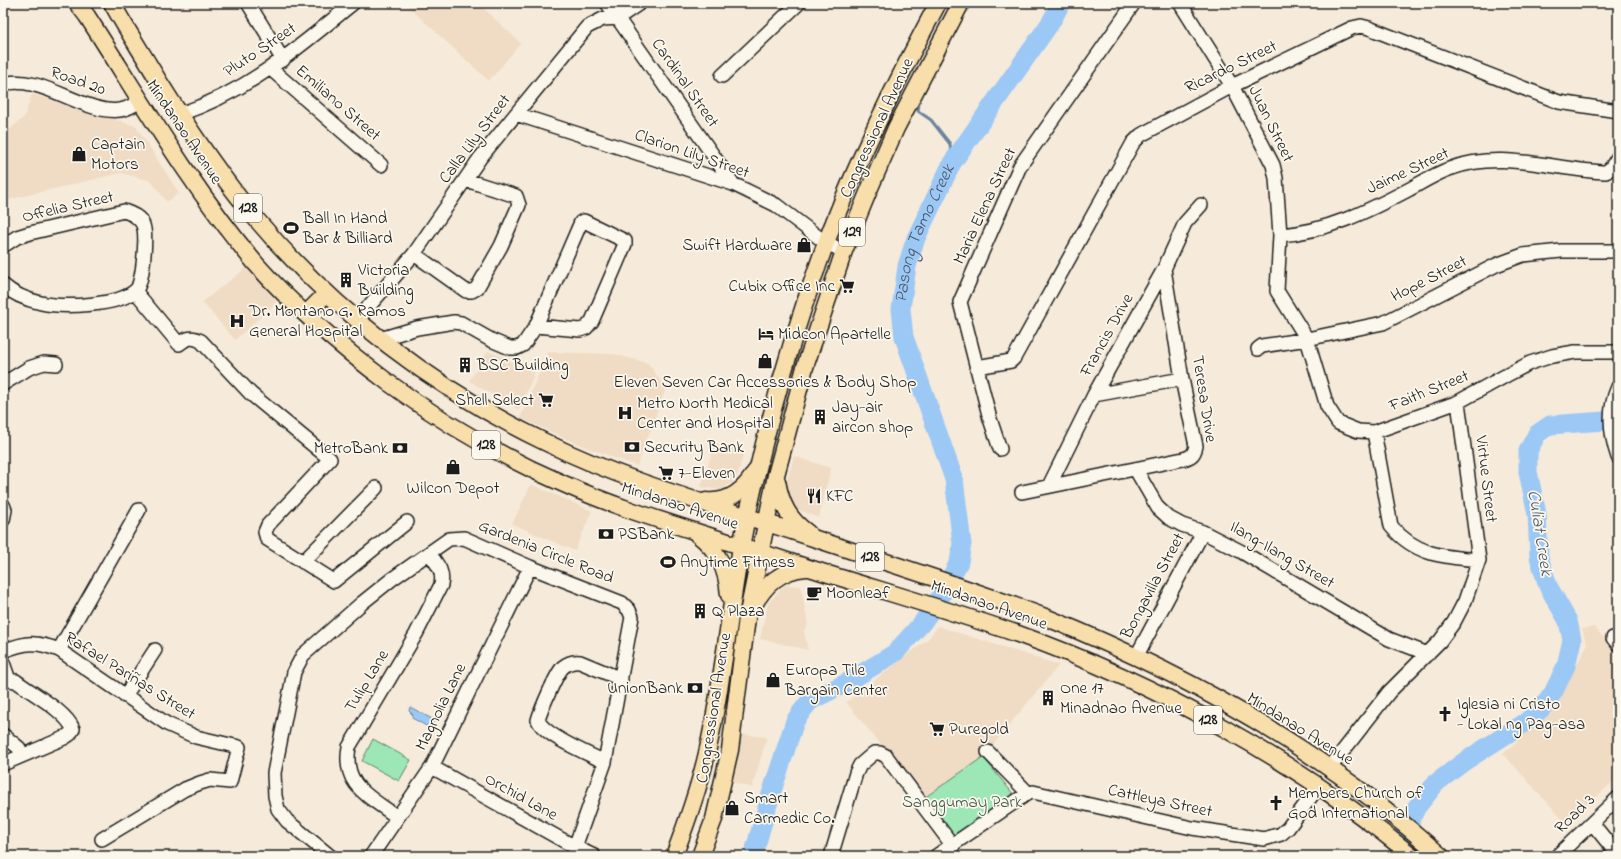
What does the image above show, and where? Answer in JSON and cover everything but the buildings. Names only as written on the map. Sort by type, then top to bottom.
[{"type":"main road","name":"Mindanao Avenue","points":[[77,3],[87,16],[176,157],[258,266],[306,314],[347,350],[390,384],[436,415],[482,443],[529,468],[597,498],[761,553],[946,610],[1077,657],[1201,716],[1261,750],[1382,831],[1412,856]]},
{"type":"main road","name":"Mindanao Avenue","points":[[112,3],[180,114],[216,168],[256,219],[291,257],[357,320],[380,339],[444,385],[476,405],[541,440],[612,471],[962,587],[1026,610],[1136,657],[1209,695],[1267,728],[1329,769],[1395,817],[1435,851]]},
{"type":"main road","name":"Congressional Avenue","points":[[674,856],[690,814],[707,754],[747,516],[791,346],[826,243],[872,134],[938,3]]},
{"type":"main road","name":"Congressional Avenue","points":[[700,856],[714,818],[730,750],[747,618],[776,475],[805,367],[844,251],[896,128],[961,3]]},
{"type":"main road","points":[[306,314],[327,293]]},
{"type":"main road","points":[[694,499],[717,501],[733,496],[746,485],[760,464]]},
{"type":"main road","points":[[776,475],[780,496],[788,514],[800,527],[818,540]]},
{"type":"main road","points":[[691,530],[712,548],[722,563],[727,579],[731,614]]},
{"type":"main road","points":[[747,618],[760,594],[772,581],[787,572],[808,568]]},
{"type":"main road","points":[[1077,657],[1089,636]]},
{"type":"street","points":[[248,3],[283,60]]},
{"type":"street","name":"Pluto Street","points":[[180,114],[221,98],[271,69],[353,3]]},
{"type":"street","name":"Cardinal Street","points":[[607,3],[733,184]]},
{"type":"street","name":"Calla Lily Street","points":[[357,320],[414,254],[480,158],[587,27],[603,19],[618,18],[640,3]]},
{"type":"street","points":[[722,76],[799,3]]},
{"type":"street","name":"Maria Elena Street","points":[[1000,449],[990,419],[960,302],[1020,166],[1134,3]]},
{"type":"street","name":"Juan Street","points":[[1180,3],[1232,86],[1273,165],[1276,178],[1280,235],[1277,291],[1307,339]]},
{"type":"street","name":"Ricardo Street","points":[[977,367],[1014,358],[1133,143],[1141,135],[1232,86],[1352,28],[1361,26],[1446,57],[1559,102],[1618,111]]},
{"type":"street","name":"Emiliano Street","points":[[271,69],[381,165]]},
{"type":"street","name":"Road 20","points":[[3,84],[22,82],[35,85],[105,110],[121,110],[129,108],[140,101]]},
{"type":"street","name":"Clarion Lily Street","points":[[516,114],[733,184],[776,205],[826,243],[844,251]]},
{"type":"street","name":"Jaime Street","points":[[1280,235],[1301,234],[1351,218],[1449,169],[1482,161],[1517,161],[1606,172],[1611,168],[1618,156]]},
{"type":"street","points":[[414,254],[466,291],[472,292],[477,288],[500,246],[519,205],[516,196],[466,180]]},
{"type":"street","name":"Francis Drive","points":[[1049,486],[1094,395],[1164,269],[1185,223],[1200,205]]},
{"type":"street","name":"Offelia Street","points":[[3,246],[17,237],[30,233],[124,211],[139,218],[143,225],[145,234],[141,281],[136,291]]},
{"type":"street","points":[[380,339],[417,328],[454,322],[461,323],[491,340],[510,348],[518,348],[523,345],[536,326],[581,222],[625,241],[592,321],[586,328],[580,330],[536,326]]},
{"type":"street","name":"Hope Street","points":[[1258,350],[1262,346],[1307,339],[1383,323],[1496,264],[1523,255],[1561,251],[1618,251]]},
{"type":"street","name":"Teresa Drive","points":[[1022,492],[1190,458],[1195,452],[1196,446],[1182,379],[1164,269]]},
{"type":"street","points":[[3,285],[22,297],[42,303],[70,305],[116,299],[136,291],[179,344],[189,338],[196,338],[201,341],[256,398],[330,459],[268,525],[265,532],[267,539],[334,581],[407,522]]},
{"type":"street","name":"Faith Street","points":[[1307,339],[1327,406],[1338,423],[1358,431],[1374,432],[1458,402],[1507,374],[1552,356],[1575,352],[1618,352]]},
{"type":"street","points":[[3,384],[29,368],[44,363],[56,364]]},
{"type":"street","points":[[1094,395],[1182,379]]},
{"type":"street","points":[[1618,386],[1611,407],[1612,430],[1618,457]]},
{"type":"street","name":"Virtue Street","points":[[1458,402],[1479,560]]},
{"type":"street","points":[[1329,769],[1385,697],[1440,641],[1454,622],[1465,601],[1479,560],[1446,556],[1413,546],[1401,538],[1391,526],[1374,432]]},
{"type":"street","name":"Ilang-Ilang Street","points":[[1136,470],[1158,508],[1169,518],[1182,525],[1203,532],[1242,552],[1389,639],[1428,654]]},
{"type":"street","points":[[303,562],[376,488]]},
{"type":"street","points":[[3,505],[5,510],[3,520]]},
{"type":"street","points":[[59,650],[139,510]]},
{"type":"street","name":"Bongavilla Street","points":[[1136,657],[1203,532]]},
{"type":"street","name":"Gardenia Circle Road","points":[[330,856],[287,821],[278,809],[275,796],[274,773],[294,672],[303,655],[392,579],[449,539],[464,538],[530,567],[622,603],[629,610],[632,617],[605,762],[575,847]]},
{"type":"street","name":"Tulip Lane","points":[[396,817],[354,784],[348,770],[347,760],[349,746],[416,634],[441,585],[443,577],[442,570],[429,553]]},
{"type":"street","name":"Magnolia Lane","points":[[371,856],[396,817],[432,767],[530,567]]},
{"type":"street","name":"Rafael Pariñas Street","points":[[3,651],[32,642],[59,650],[167,724],[196,737],[239,747],[230,782],[210,780],[185,789],[102,839]]},
{"type":"street","points":[[125,696],[155,650]]},
{"type":"street","points":[[605,762],[547,732],[539,725],[538,720],[560,671],[574,661],[580,662],[621,679]]},
{"type":"street","points":[[3,663],[6,681],[16,681],[61,714],[68,720],[73,729],[70,734],[64,738],[3,764]]},
{"type":"street","points":[[3,735],[19,748],[22,756]]},
{"type":"street","points":[[936,856],[953,846],[1028,793],[988,752]]},
{"type":"street","points":[[831,856],[856,773],[866,758],[874,753],[880,753],[886,756],[953,846]]},
{"type":"street","name":"Orchid Lane","points":[[432,767],[575,847],[594,856]]},
{"type":"street","name":"Cattleya Street","points":[[1028,793],[1033,792],[1192,828],[1264,839],[1281,834],[1288,828],[1318,787]]},
{"type":"street","name":"Road 3","points":[[1557,856],[1618,798]]},
{"type":"street","points":[[1592,823],[1618,855]]},
{"type":"shaded area","points":[[404,3],[478,3],[521,43],[489,81]]},
{"type":"shaded area","name":"Captain Motors","points":[[32,94],[136,126],[179,193],[167,202],[151,181],[121,173],[3,201],[3,135],[24,117]]},
{"type":"shaded area","name":"Dr. Montano G. Ramos General Hospital","points":[[247,267],[277,302],[235,340],[202,302]]},
{"type":"shaded area","points":[[488,351],[535,372],[519,410],[469,381]]},
{"type":"shaded area","points":[[548,352],[614,354],[648,363],[666,388],[637,466],[582,446],[520,418]]},
{"type":"shaded area","points":[[715,443],[744,452],[738,474],[732,483],[720,490],[701,487]]},
{"type":"shaded area","points":[[794,456],[831,468],[819,518],[791,507],[784,492]]},
{"type":"shaded area","points":[[531,484],[592,511],[575,551],[512,524]]},
{"type":"shaded area","points":[[785,585],[801,586],[808,625],[804,631],[808,650],[760,639],[768,603]]},
{"type":"shaded area","name":"Puregold","points":[[938,626],[1059,665],[983,757],[924,798],[846,702],[928,639]]},
{"type":"shaded area","points":[[1594,627],[1618,653],[1618,777],[1567,824],[1503,754],[1555,705],[1587,645],[1582,629]]},
{"type":"shaded area","points":[[742,734],[767,737],[752,788],[729,781]]},
{"type":"green space","points":[[373,739],[411,760],[399,781],[362,761]]},
{"type":"green space","name":"Sanggumay Park","points":[[983,757],[1014,795],[954,838],[924,798]]},
{"type":"water","points":[[410,707],[434,720],[430,728],[412,718],[413,715],[409,711]]},
{"type":"waterway","name":"Pasong Tamo Creek","points":[[753,856],[771,794],[795,721],[802,711],[810,701],[846,683],[895,653],[922,623],[941,596],[959,562],[962,544],[954,479],[904,337],[901,309],[907,266],[916,238],[952,163],[1051,22],[1061,3]]},
{"type":"waterway","points":[[920,96],[918,111],[931,120],[950,144],[952,163]]},
{"type":"waterway","name":"Culiat Creek","points":[[1397,856],[1403,837],[1416,808],[1436,783],[1465,761],[1526,722],[1542,708],[1553,693],[1566,666],[1572,640],[1568,621],[1548,586],[1539,557],[1537,514],[1528,472],[1528,451],[1537,434],[1550,425],[1618,420]]},
{"type":"place","name":"Captain Motors","points":[[79,154]]},
{"type":"place","name":"Ball In Hand Bar & Billiard","points":[[291,228]]},
{"type":"place","name":"Swift Hardware","points":[[804,245]]},
{"type":"place","name":"Victoria Building","points":[[346,280]]},
{"type":"place","name":"Cubix Office Inc","points":[[847,286]]},
{"type":"place","name":"Dr. Montano G. Ramos General Hospital","points":[[237,321]]},
{"type":"place","name":"Midcon Apartelle","points":[[766,334]]},
{"type":"place","name":"Eleven Seven Car Accessories & Body Shop","points":[[765,361]]},
{"type":"place","name":"BSC Building","points":[[465,365]]},
{"type":"place","name":"Shell Select","points":[[546,400]]},
{"type":"place","name":"Metro North Medical Center and Hospital","points":[[625,413]]},
{"type":"place","name":"Jay-air aircon shop","points":[[820,417]]},
{"type":"place","name":"Security Bank","points":[[632,447]]},
{"type":"place","name":"MetroBank","points":[[400,448]]},
{"type":"place","name":"Wilcon Depot","points":[[453,467]]},
{"type":"place","name":"7-Eleven","points":[[666,473]]},
{"type":"place","name":"KFC","points":[[814,496]]},
{"type":"place","name":"PSBank","points":[[606,534]]},
{"type":"place","name":"Anytime Fitness","points":[[668,562]]},
{"type":"place","name":"Moonleaf","points":[[814,593]]},
{"type":"place","name":"Q Plaza","points":[[700,611]]},
{"type":"place","name":"Europa Tile Bargain Center","points":[[773,680]]},
{"type":"place","name":"UnionBank","points":[[695,688]]},
{"type":"place","name":"One 17 Minadnao Avenue","points":[[1048,698]]},
{"type":"place","name":"Iglesia ni Cristo - Lokal ng Pag-asa","points":[[1445,714]]},
{"type":"place","name":"Puregold","points":[[937,729]]},
{"type":"place","name":"Members Church of God International","points":[[1276,803]]},
{"type":"place","name":"Smart Carmedic Co.","points":[[732,808]]}]
